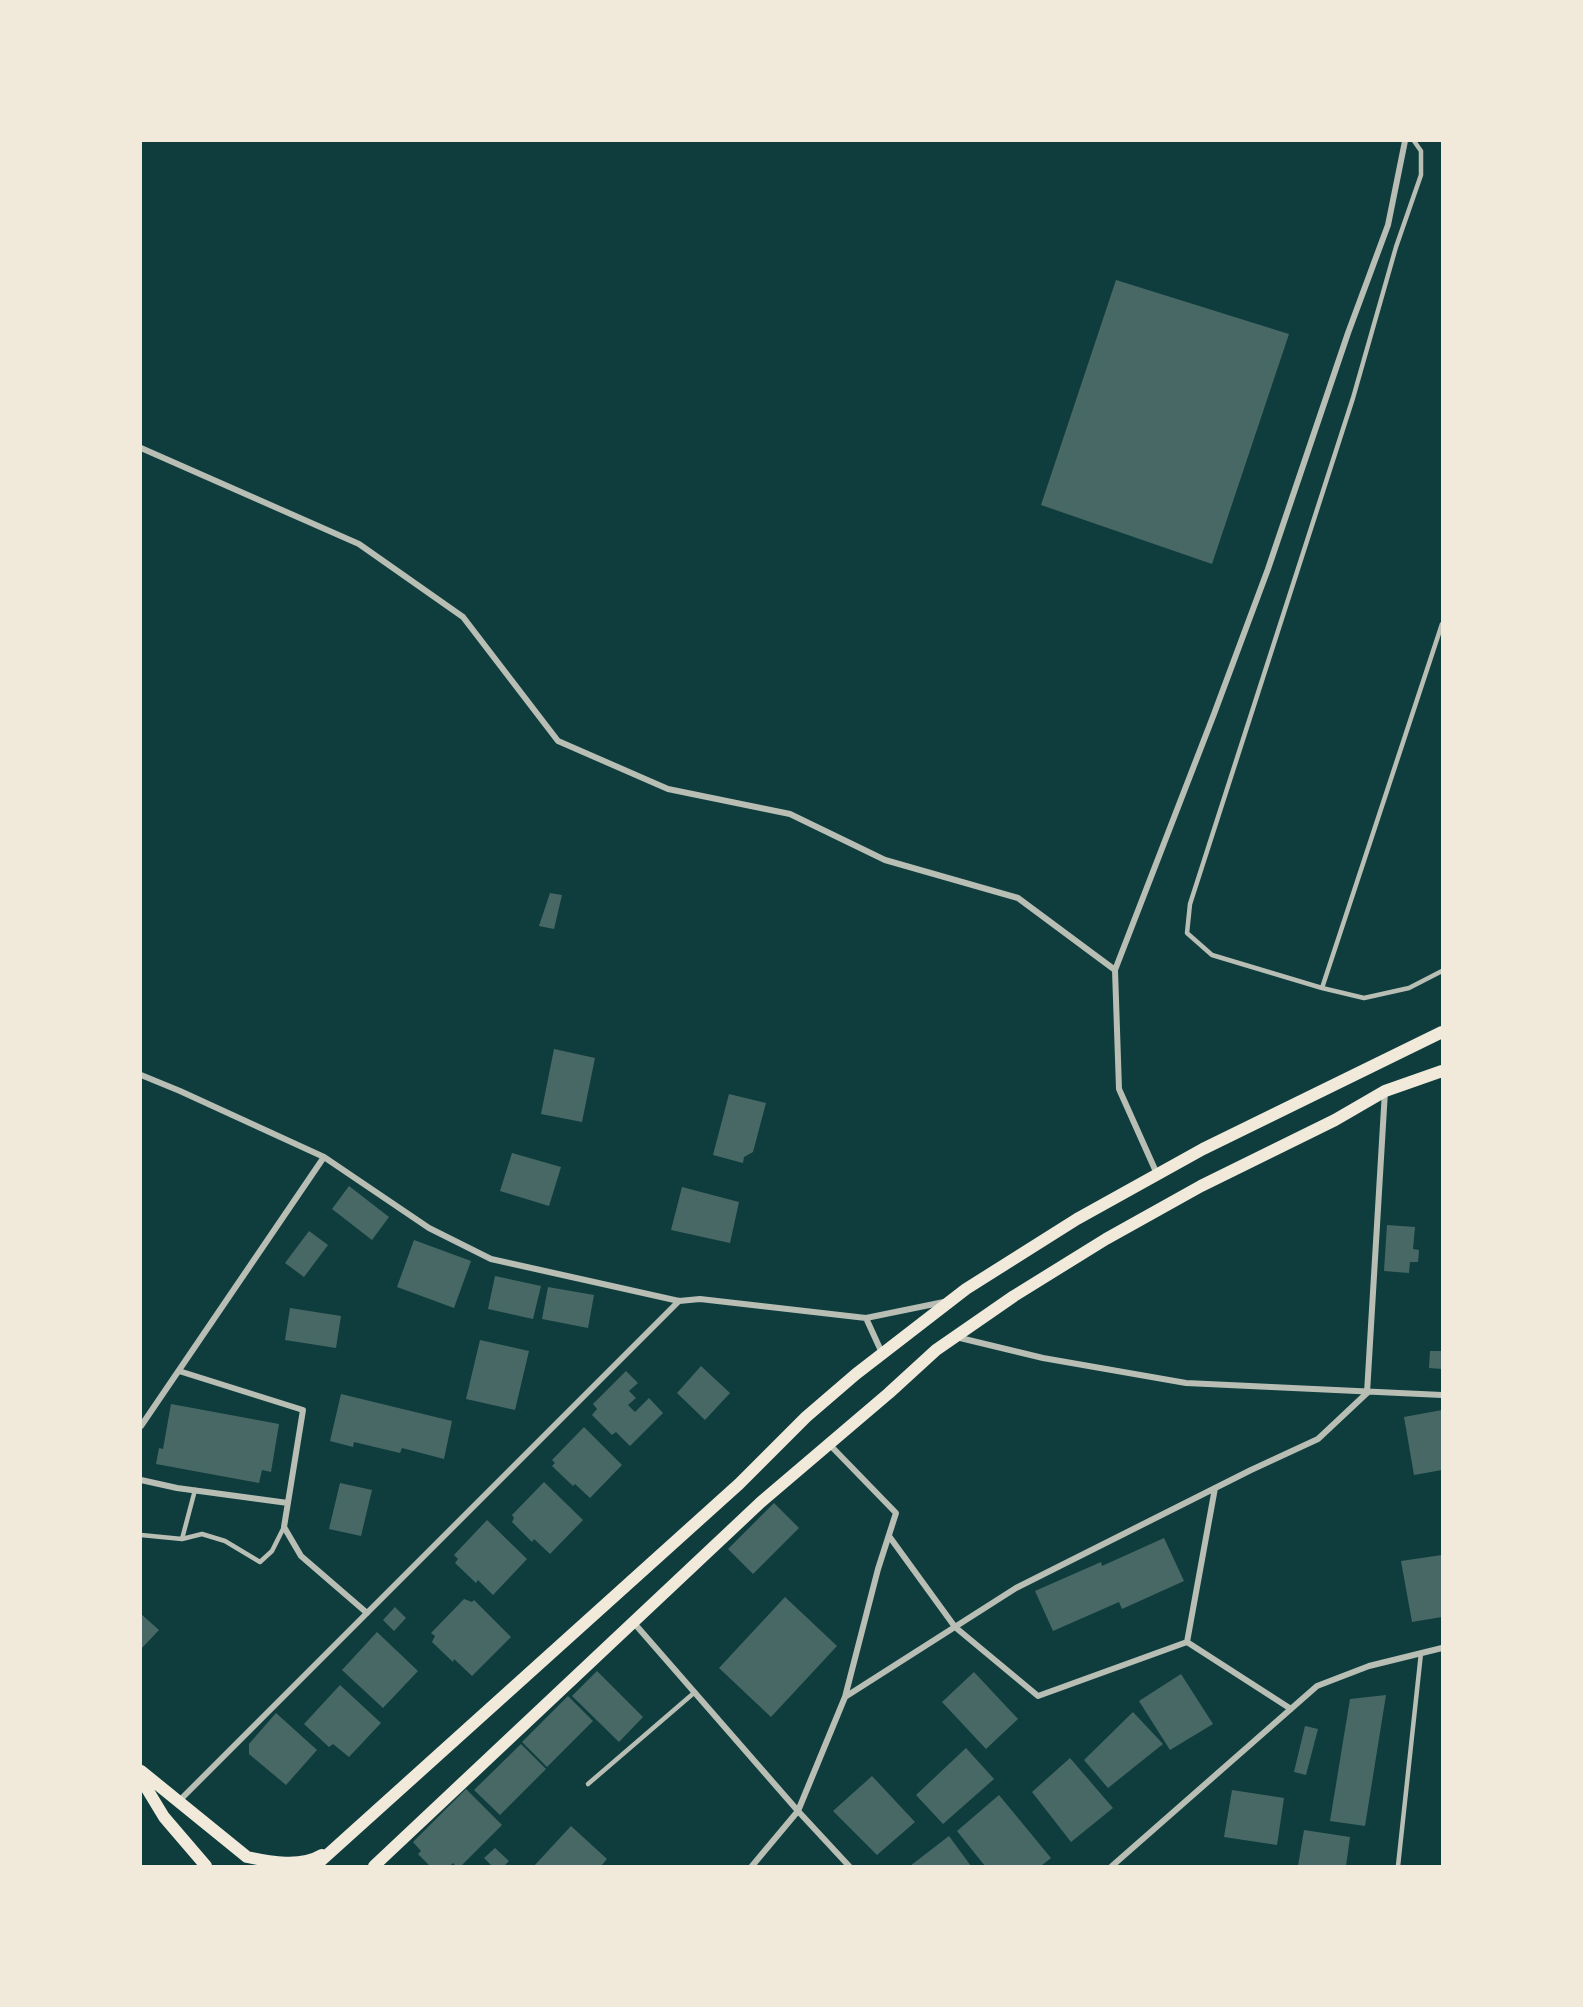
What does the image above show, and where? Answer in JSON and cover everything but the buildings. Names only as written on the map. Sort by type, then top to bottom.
[{"type":"main road","points":[[315,1866],[740,1484],[806,1417],[951,1300],[1077,1219],[1157,1174],[1298,1101],[1442,1032]]},
{"type":"main road","points":[[376,1865],[761,1502],[936,1350],[1014,1296],[1106,1239],[1201,1186],[1335,1120],[1385,1091],[1442,1071]]},
{"type":"main road","points":[[141,1772],[247,1857],[266,1861],[311,1861],[338,1845]]},
{"type":"main road","points":[[141,1779],[164,1817],[206,1866]]},
{"type":"street","points":[[1157,1174],[1119,1089],[1115,970],[1268,569],[1348,333],[1388,225],[1405,141]]},
{"type":"street","points":[[141,447],[358,544],[463,617],[558,741],[668,789],[790,814],[885,860],[1018,898],[1115,970]]},
{"type":"street","points":[[141,1075],[180,1090],[324,1157],[429,1228],[491,1259],[678,1301],[700,1299],[866,1318],[951,1300]]},
{"type":"street","points":[[845,1697],[1016,1588],[1318,1439],[1367,1392],[1385,1091]]},
{"type":"street","points":[[141,1426],[324,1157]]},
{"type":"street","points":[[178,1802],[678,1301]]},
{"type":"street","points":[[866,1318],[882,1354]]},
{"type":"street","points":[[955,1337],[1043,1358],[1186,1383],[1442,1395]]},
{"type":"street","points":[[178,1371],[303,1410],[284,1527],[301,1556],[367,1613]]},
{"type":"street","points":[[752,1866],[798,1811],[845,1697],[878,1569],[896,1513],[829,1444]]},
{"type":"street","points":[[141,1480],[288,1503]]},
{"type":"street","points":[[1187,1642],[1215,1488]]},
{"type":"street","points":[[889,1536],[955,1627],[1038,1696],[1187,1642]]},
{"type":"street","points":[[634,1623],[849,1866]]},
{"type":"street","points":[[1187,1642],[1291,1709]]},
{"type":"street","points":[[1112,1866],[1317,1686],[1369,1666],[1442,1648]]},
{"type":"lane","points":[[1414,141],[1421,151],[1421,175],[1396,247],[1353,398],[1190,904],[1187,933],[1212,955],[1322,988],[1364,998],[1409,988],[1442,971]]},
{"type":"lane","points":[[1322,988],[1442,624]]},
{"type":"lane","points":[[182,1539],[195,1490]]},
{"type":"lane","points":[[141,1535],[182,1539],[202,1534],[225,1541],[260,1562],[272,1551],[284,1527]]},
{"type":"lane","points":[[1398,1866],[1421,1653]]},
{"type":"lane","points":[[588,1784],[695,1692]]}]
